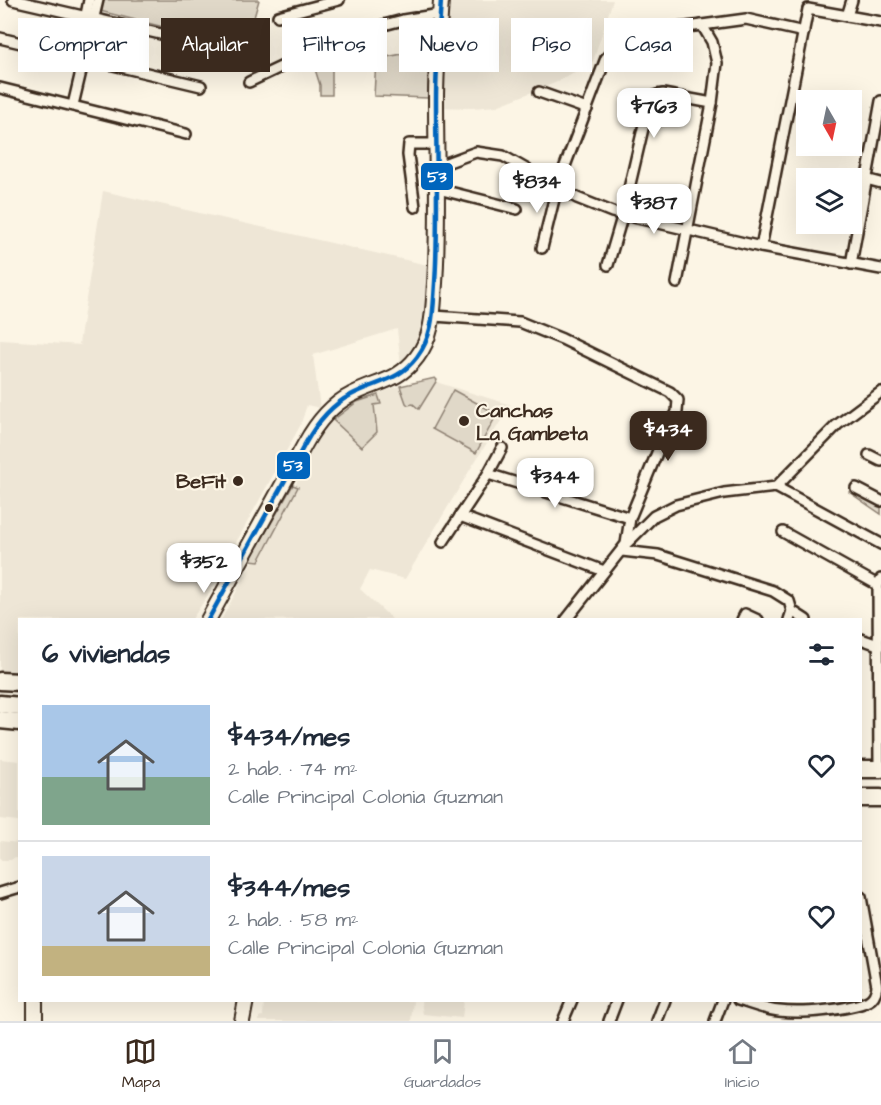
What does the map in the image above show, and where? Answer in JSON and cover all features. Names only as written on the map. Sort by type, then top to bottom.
[{"type":"highway","points":[[0,681],[18,682]]},
{"type":"highway","points":[[0,704],[18,706]]},
{"type":"highway","points":[[0,720],[18,722]]},
{"type":"highway","points":[[862,768],[880,769]]},
{"type":"highway","points":[[862,798],[881,798]]},
{"type":"street","points":[[13,0],[161,34]]},
{"type":"street","points":[[89,0],[90,16]]},
{"type":"street","points":[[90,16],[98,0]]},
{"type":"street","points":[[278,16],[339,0]]},
{"type":"street","points":[[847,16],[852,0]]},
{"type":"street","points":[[209,618],[305,444],[319,423],[329,411],[350,395],[400,375],[419,355],[429,334],[434,316],[438,242],[436,95],[440,7],[403,20],[334,38],[308,54],[249,82]]},
{"type":"street","points":[[761,247],[808,9],[881,22]]},
{"type":"street","points":[[542,248],[557,187],[586,109],[606,58],[621,43],[643,34],[746,19],[804,32]]},
{"type":"street","points":[[677,283],[712,102],[717,63],[711,42],[702,25]]},
{"type":"street","points":[[0,38],[18,42]]},
{"type":"street","points":[[73,105],[81,72]]},
{"type":"street","points":[[145,72],[201,86]]},
{"type":"street","points":[[0,88],[186,135]]},
{"type":"street","points":[[539,92],[586,109]]},
{"type":"street","points":[[608,265],[623,214],[648,103],[657,95],[663,94],[712,102]]},
{"type":"street","points":[[851,264],[881,104]]},
{"type":"street","points":[[415,207],[408,155],[409,144],[437,144]]},
{"type":"street","points":[[438,166],[476,152],[503,156],[577,198],[623,214],[761,247],[881,269]]},
{"type":"street","points":[[866,179],[881,183]]},
{"type":"street","points":[[438,189],[517,209]]},
{"type":"street","points":[[434,316],[520,322],[562,339],[670,392],[678,400],[677,412],[659,448],[630,518],[624,547]]},
{"type":"street","points":[[776,487],[837,425],[881,392]]},
{"type":"street","points":[[443,542],[488,474],[501,448]]},
{"type":"street","points":[[868,455],[881,461]]},
{"type":"street","points":[[488,474],[630,518]]},
{"type":"street","points":[[568,618],[636,531],[654,516],[676,505],[724,493],[776,487],[881,544]]},
{"type":"street","points":[[856,488],[881,501]]},
{"type":"street","points":[[460,516],[604,572]]},
{"type":"street","points":[[783,532],[880,582],[878,645],[880,769]]},
{"type":"street","points":[[624,547],[658,555],[773,591],[789,601],[791,615]]},
{"type":"street","points":[[862,639],[878,645]]},
{"type":"street","points":[[0,893],[18,888]]},
{"type":"street","points":[[745,1002],[779,1011],[807,1012],[869,1001],[876,994],[877,986],[862,903]]},
{"type":"street","points":[[35,1021],[36,1002]]},
{"type":"street","points":[[242,1021],[246,1002]]},
{"type":"street","points":[[563,1021],[571,1002]]},
{"type":"street","points":[[609,1021],[616,1002]]},
{"type":"street","points":[[657,1021],[664,1002]]},
{"type":"street","points":[[716,1021],[722,1002]]},
{"type":"street","points":[[775,1021],[779,1011]]},
{"type":"shaded area","points":[[98,0],[259,0],[254,18],[161,18],[161,26],[149,23],[149,18],[128,18],[96,10]]},
{"type":"shaded area","points":[[441,0],[613,0],[607,18],[604,18],[604,27],[592,62],[592,18],[511,18],[511,72],[574,72],[557,82],[497,106],[436,107],[438,72],[499,72],[499,18],[440,18]]},
{"type":"shaded area","points":[[399,55],[399,72],[429,72],[428,98],[374,96],[375,72],[387,72],[387,57]]},
{"type":"shaded area","points":[[316,72],[332,72],[332,95],[320,95]]},
{"type":"shaded area","points":[[103,191],[432,266],[430,316],[417,347],[401,365],[397,329],[313,355],[320,408],[307,405],[300,426],[214,586],[193,618],[18,618],[18,681],[0,681],[0,340],[82,345],[79,344]]},
{"type":"shaded area","points":[[435,378],[439,383],[511,405],[405,579],[370,570],[360,589],[391,618],[222,618],[289,499],[311,449],[324,428],[339,413],[360,400],[402,385]]},
{"type":"shaded area","points":[[435,378],[437,380],[419,409],[413,404],[406,403],[400,386]]},
{"type":"shaded area","name":"Canchas La Gambeta","points":[[453,390],[497,414],[476,453],[432,429]]},
{"type":"shaded area","points":[[378,395],[381,404],[374,405],[377,432],[362,447],[333,420],[357,402]]},
{"type":"shaded area","points":[[293,485],[298,487],[259,561],[250,560]]},
{"type":"shaded area","points":[[852,486],[881,500],[881,514],[849,492]]},
{"type":"shaded area","points":[[0,759],[18,761],[18,821],[0,819]]},
{"type":"shaded area","points":[[0,841],[18,843],[18,858],[0,860]]},
{"type":"shaded area","points":[[264,1002],[413,1002],[411,1021],[259,1021],[259,1017],[263,1016]]},
{"type":"shaded area","points":[[421,1002],[464,1002],[462,1018],[423,1014]]},
{"type":"transit line","name":"53","points":[[209,618],[319,422],[344,399],[402,372],[417,357],[427,340],[433,312],[436,260],[436,88],[441,0]]},
{"type":"place","name":"Canchas La Gambeta","points":[[464,421]]},
{"type":"place","name":"BeFit","points":[[238,481]]}]
